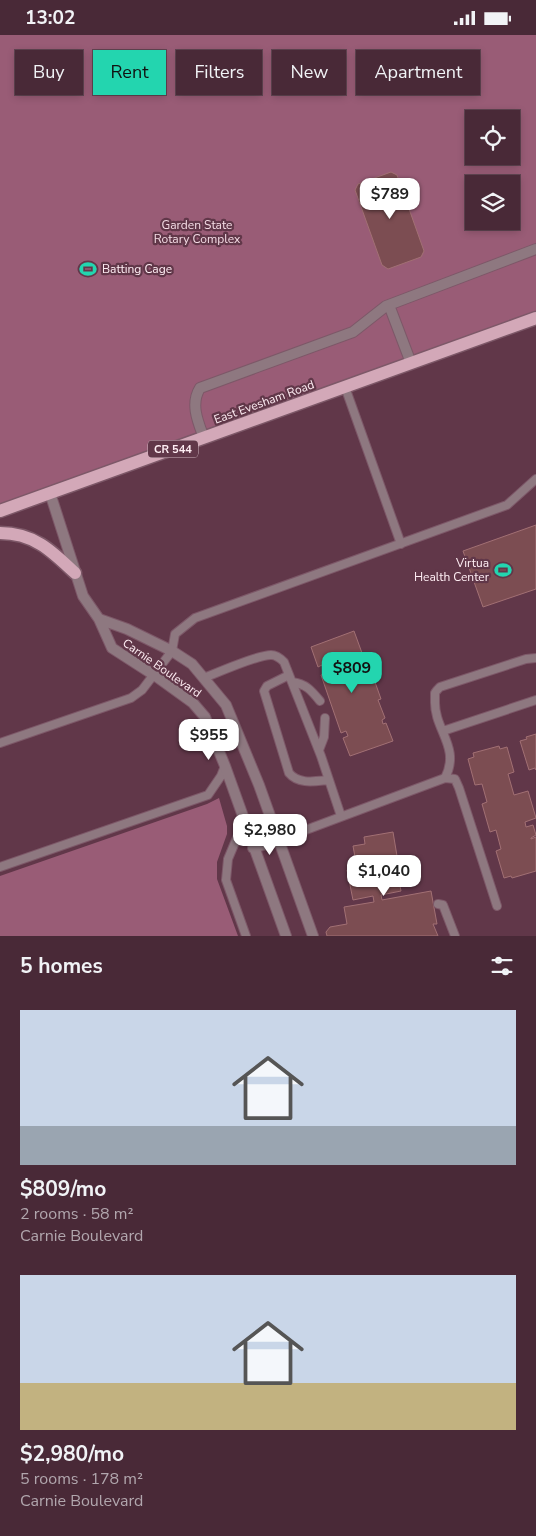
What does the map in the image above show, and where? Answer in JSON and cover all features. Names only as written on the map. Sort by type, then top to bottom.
[{"type":"main road","name":"East Evesham Road","points":[[0,511],[536,318]]},
{"type":"main road","points":[[0,533],[18,534],[31,538],[51,551],[76,573]]},
{"type":"street","points":[[204,438],[196,417],[196,395],[200,388],[353,332],[386,306],[536,249]]},
{"type":"street","points":[[389,305],[411,363]]},
{"type":"street","name":"Carnie Boulevard","points":[[50,493],[83,596],[99,619],[112,648],[193,703],[205,717],[225,766],[286,936]]},
{"type":"street","name":"Carnie Boulevard","points":[[99,619],[127,629],[172,651],[192,664],[226,705],[259,785],[313,936]]},
{"type":"street","points":[[253,848],[279,839]]},
{"type":"lane","points":[[346,387],[401,544]]},
{"type":"lane","points":[[0,743],[131,698],[142,690],[172,651],[175,634],[195,618],[507,505],[536,479]]},
{"type":"lane","points":[[204,678],[259,657],[273,655],[279,657],[284,662],[319,750],[341,816]]},
{"type":"lane","points":[[445,778],[450,769],[451,760],[449,747],[434,705],[435,693],[440,687],[526,659],[536,658]]},
{"type":"lane","points":[[320,701],[312,690],[290,678],[267,686],[264,691],[289,773],[293,777],[307,782],[329,780]]},
{"type":"lane","points":[[443,731],[536,700]]},
{"type":"lane","points":[[319,750],[324,737],[326,718]]},
{"type":"lane","points":[[0,867],[208,795],[221,776],[225,766]]},
{"type":"lane","points":[[279,839],[445,778],[455,779],[497,905]]},
{"type":"lane","points":[[244,821],[228,859],[226,879],[246,936]]},
{"type":"lane","points":[[438,904],[443,905],[455,936]]},
{"type":"green space","name":"Garden State Rotary Complex","points":[[0,35],[536,35],[536,318],[0,511]]},
{"type":"green space","points":[[219,798],[227,826],[227,834],[217,862],[217,879],[238,936],[0,936],[0,876],[207,804]]},
{"type":"building","points":[[391,172],[397,175],[424,251],[421,257],[388,269],[382,265],[355,190],[358,184]]},
{"type":"building","name":"Virtua Health Center","points":[[536,525],[536,589],[483,607],[463,551]]},
{"type":"building","points":[[354,631],[362,653],[359,654],[361,662],[364,660],[372,683],[375,682],[381,699],[378,700],[385,718],[382,720],[383,724],[386,723],[393,741],[350,756],[343,738],[348,736],[346,731],[341,733],[321,675],[324,674],[322,665],[318,667],[311,647]]},
{"type":"building","points":[[536,734],[536,770],[535,768],[529,770],[520,741]]},
{"type":"building","points":[[499,746],[500,749],[507,747],[514,772],[508,774],[514,795],[528,791],[536,818],[525,822],[526,827],[533,825],[536,835],[531,839],[536,837],[536,871],[512,878],[511,876],[504,878],[496,851],[501,849],[496,830],[490,832],[482,804],[487,802],[482,784],[475,785],[468,759],[474,757],[473,753]]},
{"type":"building","points":[[393,832],[397,856],[394,856],[401,891],[381,895],[382,900],[431,891],[437,924],[433,924],[438,936],[327,936],[326,932],[330,927],[347,924],[344,907],[374,902],[373,896],[353,900],[347,870],[357,868],[353,846],[365,844],[364,837]]},
{"type":"place","name":"Batting Cage","points":[[88,269]]},
{"type":"place","name":"Virtua Health Center","points":[[503,570]]}]
